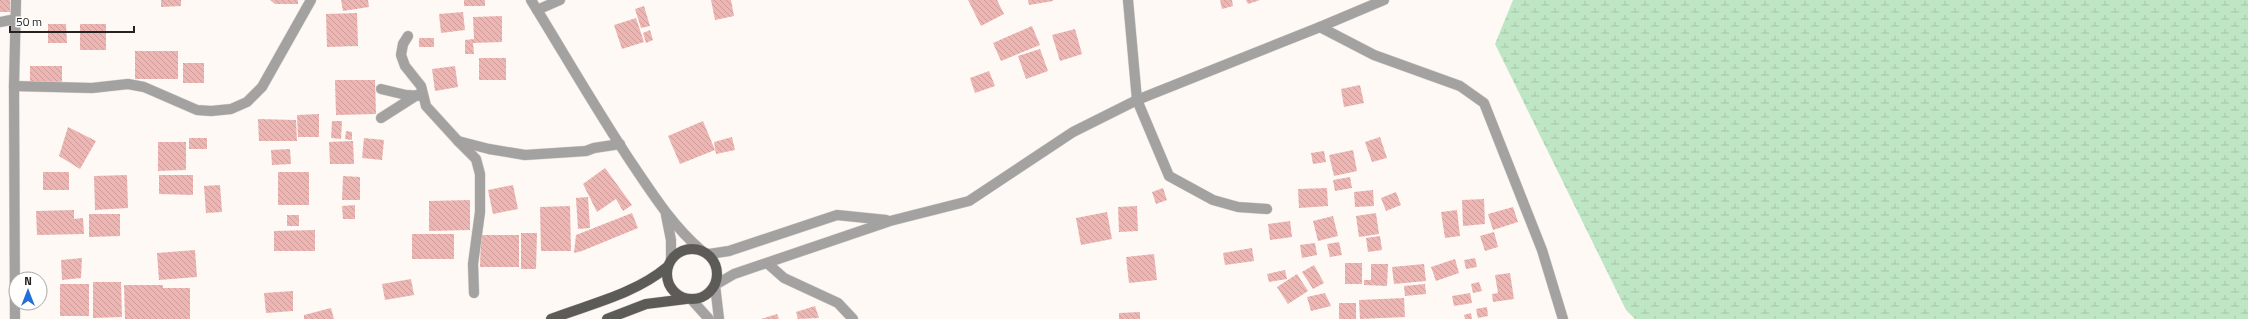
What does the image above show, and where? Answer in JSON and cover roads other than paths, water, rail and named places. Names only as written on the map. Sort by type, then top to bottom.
[{"type":"main road","points":[[551,319],[640,286],[655,278],[684,250],[705,252],[717,269],[715,285],[703,297],[646,304],[607,319]]},
{"type":"main road","points":[[669,263],[667,275],[670,287],[679,296],[689,299]]},
{"type":"street","points":[[15,319],[14,86],[16,0]]},
{"type":"street","points":[[14,86],[92,88],[128,84],[144,87],[197,110],[211,112],[231,109],[247,102],[262,87],[311,0]]},
{"type":"street","points":[[531,0],[620,144],[666,213],[684,235],[705,252],[729,251],[837,215],[890,221]]},
{"type":"street","points":[[537,10],[560,0]]},
{"type":"street","points":[[1128,0],[1138,100],[1169,176],[1213,200],[1238,207],[1267,209]]},
{"type":"street","points":[[719,319],[715,285],[734,274],[890,221],[969,201],[1073,132],[1138,100],[1320,28],[1384,0]]},
{"type":"street","points":[[0,22],[16,20]]},
{"type":"street","points":[[1320,28],[1374,55],[1460,86],[1484,103],[1542,250],[1563,319]]},
{"type":"street","points":[[408,36],[402,44],[401,55],[405,66],[422,86],[420,95],[426,106],[476,159],[480,174],[480,212],[473,264],[474,293]]},
{"type":"street","points":[[381,89],[406,95],[420,95]]},
{"type":"street","points":[[381,118],[420,95]]},
{"type":"street","points":[[458,141],[489,149],[532,155],[586,151],[594,148],[620,144]]},
{"type":"street","points":[[666,213],[671,240],[669,263]]},
{"type":"street","points":[[767,263],[784,278],[838,303],[853,319]]},
{"type":"street","points":[[689,299],[709,319]]}]
